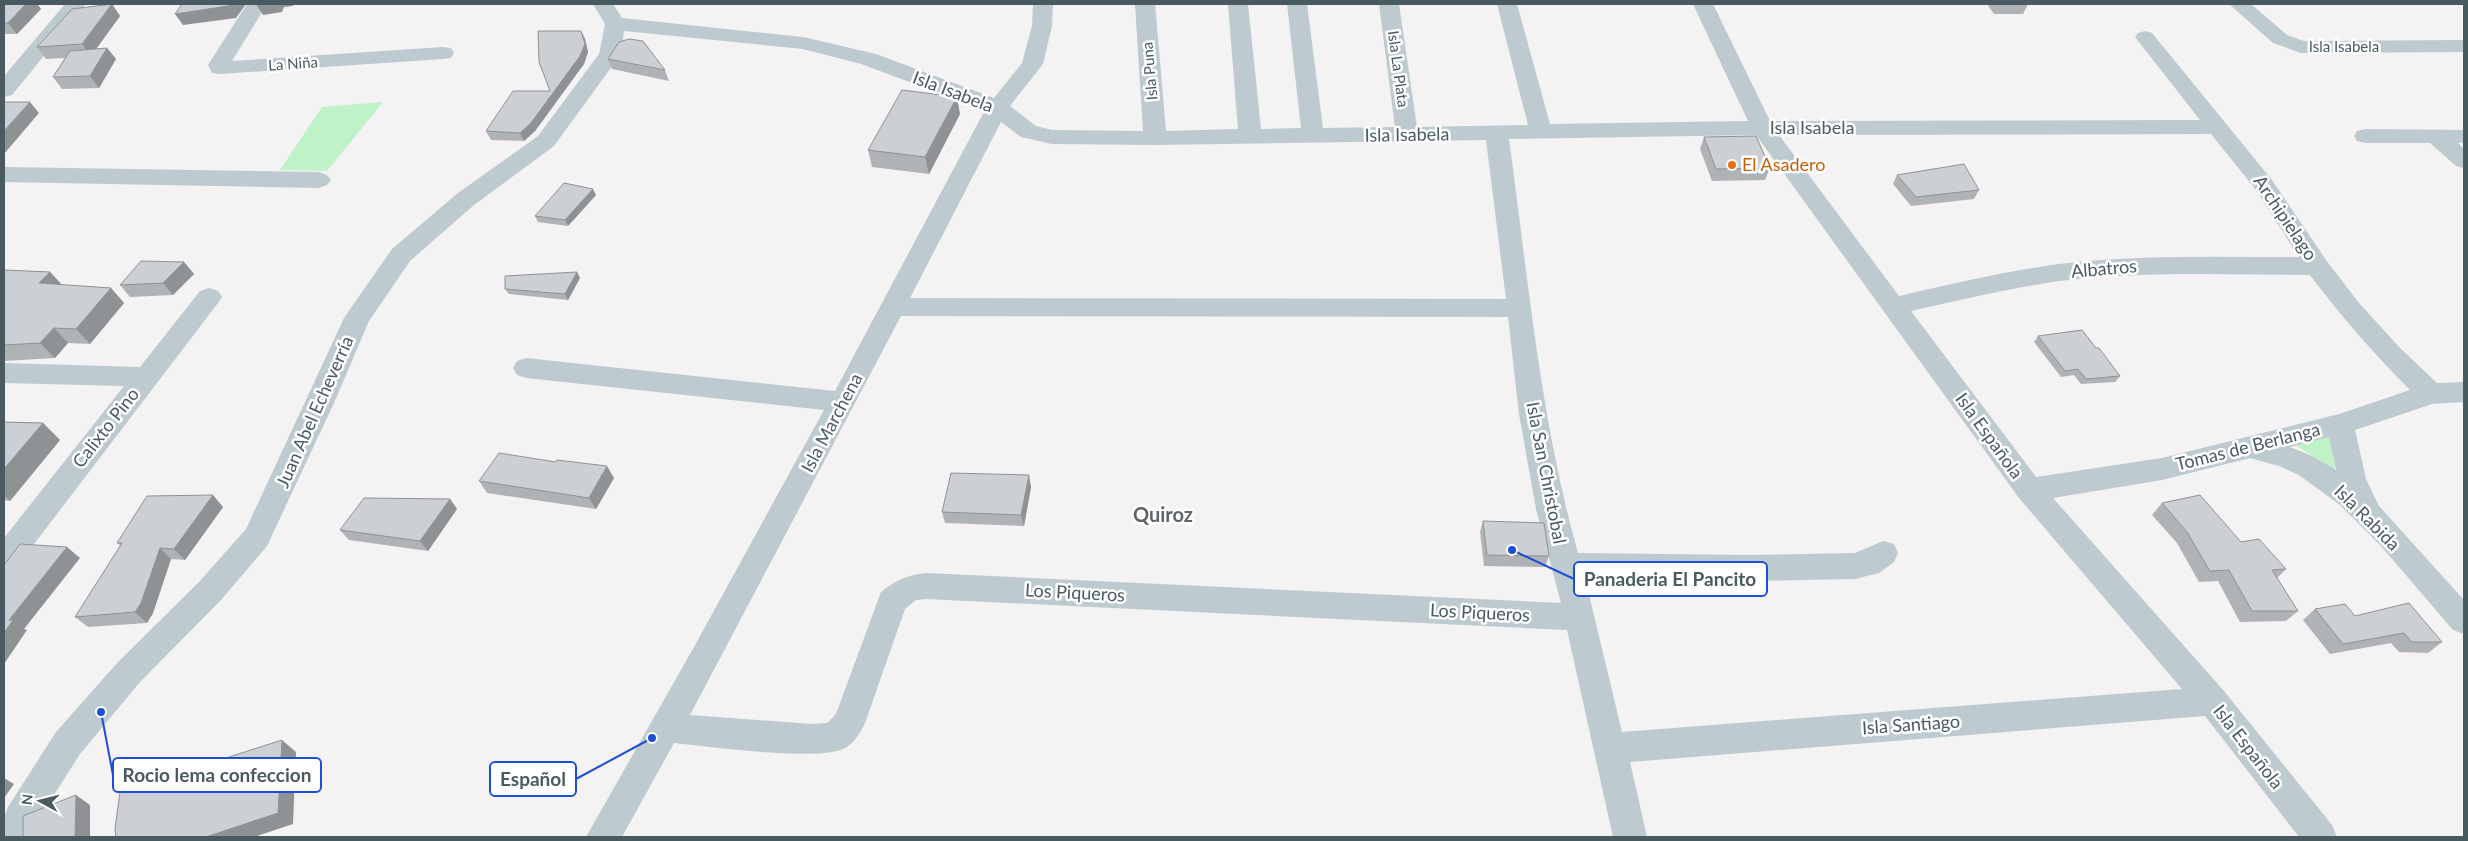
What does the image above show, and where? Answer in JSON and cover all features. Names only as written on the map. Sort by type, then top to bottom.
[{"type":"street","points":[[4,90],[76,4]]},
{"type":"street","name":"La Niña","points":[[257,4],[219,65],[220,68],[443,53]]},
{"type":"street","name":"Isla Marchena","points":[[604,837],[667,728],[766,548],[998,107],[1032,64],[1042,26],[1043,4]]},
{"type":"street","name":"Isla Puna","points":[[1145,4],[1155,138]]},
{"type":"street","points":[[1238,4],[1250,137]]},
{"type":"street","points":[[1296,4],[1313,135]]},
{"type":"street","name":"Isla La Plata","points":[[1389,4],[1407,135]]},
{"type":"street","points":[[1508,4],[1541,132]]},
{"type":"street","name":"Isla Española","points":[[1702,4],[1762,128],[2029,490],[2213,701],[2320,837]]},
{"type":"street","name":"Isla Isabela","points":[[2239,4],[2280,39],[2301,47],[2464,46]]},
{"type":"street","name":"Isla Isabela","points":[[609,14],[831,48],[868,59],[998,107],[1015,123],[1030,132],[1052,137],[1250,137],[1762,128],[2219,127]]},
{"type":"street","name":"Juan Abel Echeverría","points":[[15,837],[20,819],[68,743],[129,672],[210,591],[257,537],[320,403],[357,318],[401,255],[466,199],[546,140],[610,54],[609,14]]},
{"type":"street","name":"Archipielago","points":[[2145,37],[2264,185],[2317,266],[2350,309],[2390,354],[2431,394]]},
{"type":"street","points":[[4,60],[31,60]]},
{"type":"street","name":"Isla San Christobal","points":[[1497,133],[1533,414],[1551,509],[1580,617],[1630,837]]},
{"type":"street","points":[[2365,136],[2447,136],[2464,161]]},
{"type":"street","points":[[4,174],[319,180]]},
{"type":"street","name":"Albatros","points":[[1894,306],[2030,277],[2084,270],[2145,265],[2317,266]]},
{"type":"street","name":"Calixto Pino","points":[[4,560],[209,297]]},
{"type":"street","points":[[892,307],[1518,308]]},
{"type":"street","points":[[526,368],[842,402]]},
{"type":"street","points":[[4,373],[146,377]]},
{"type":"street","name":"Tomas de Berlanga","points":[[2029,490],[2162,468],[2340,424],[2431,394],[2464,392]]},
{"type":"street","points":[[2340,424],[2352,479],[2370,517]]},
{"type":"street","name":"Isla Rabida","points":[[2248,447],[2285,456],[2331,481],[2370,517],[2464,621]]},
{"type":"street","points":[[1566,565],[1749,568],[1855,566],[1868,564],[1883,553]]},
{"type":"street","name":"Los Piqueros","points":[[667,728],[812,739],[835,737],[849,723],[892,601],[909,588],[926,586],[1580,617]]},
{"type":"street","name":"Isla Santiago","points":[[1609,748],[2213,701]]},
{"type":"green space","points":[[383,102],[327,171],[280,170],[322,107]]},
{"type":"green space","points":[[2330,436],[2335,471],[2294,444]]},
{"type":"building","points":[[4,4],[26,4],[8,23],[4,23]]},
{"type":"building","points":[[112,4],[82,44],[37,47],[72,9]]},
{"type":"building","points":[[182,4],[230,4],[228,6],[175,14]]},
{"type":"building","points":[[538,31],[581,31],[585,44],[580,56],[531,123],[520,133],[486,131],[513,91],[550,91],[539,62]]},
{"type":"building","points":[[629,39],[643,41],[665,70],[608,59],[619,42]]},
{"type":"building","points":[[107,48],[90,76],[53,77],[70,51]]},
{"type":"building","points":[[902,90],[957,97],[925,157],[868,150]]},
{"type":"building","points":[[4,102],[30,102],[4,131]]},
{"type":"building","points":[[1756,136],[1770,168],[1716,169],[1704,137]]},
{"type":"building","points":[[1964,164],[1979,190],[1916,197],[1897,175]]},
{"type":"building","points":[[564,183],[593,189],[565,220],[535,216]]},
{"type":"building","points":[[141,261],[184,262],[163,283],[120,285]]},
{"type":"building","points":[[4,270],[50,272],[39,283],[111,288],[76,329],[54,328],[40,343],[4,345]]},
{"type":"building","points":[[577,272],[565,294],[505,289],[505,276]]},
{"type":"building","points":[[2082,330],[2096,348],[2099,348],[2120,376],[2086,379],[2078,369],[2065,371],[2038,336]]},
{"type":"building","points":[[4,422],[43,423],[4,469]]},
{"type":"building","points":[[499,453],[556,462],[557,460],[607,466],[589,498],[479,481]]},
{"type":"building","points":[[951,473],[1029,475],[1021,515],[942,512]]},
{"type":"building","points":[[213,495],[174,549],[160,548],[141,603],[135,612],[75,617],[122,543],[117,543],[147,496]]},
{"type":"building","points":[[2200,495],[2241,542],[2259,539],[2286,569],[2272,570],[2298,611],[2252,611],[2229,570],[2210,571],[2187,532],[2162,503]]},
{"type":"building","points":[[364,498],[450,499],[420,541],[340,530]]},
{"type":"building","points":[[1483,521],[1544,523],[1549,556],[1487,555]]},
{"type":"building","points":[[20,544],[67,547],[9,620],[13,620],[4,633],[4,565]]},
{"type":"building","points":[[2409,603],[2442,642],[2412,642],[2404,633],[2343,644],[2315,609],[2345,604],[2355,616]]},
{"type":"building","points":[[282,740],[278,813],[206,837],[116,837],[115,829],[120,792]]},
{"type":"building","points":[[76,795],[75,837],[23,837],[23,816]]},
{"type":"place","name":"El Asadero","points":[[1732,165]]},
{"type":"place","name":"Panaderia El Pancito","points":[[1512,550]]},
{"type":"place","name":"Rocio lema confeccion","points":[[101,712]]},
{"type":"place","name":"Español","points":[[652,738]]},
{"type":"district","name":"Quiroz","points":[[1163,515]]}]
